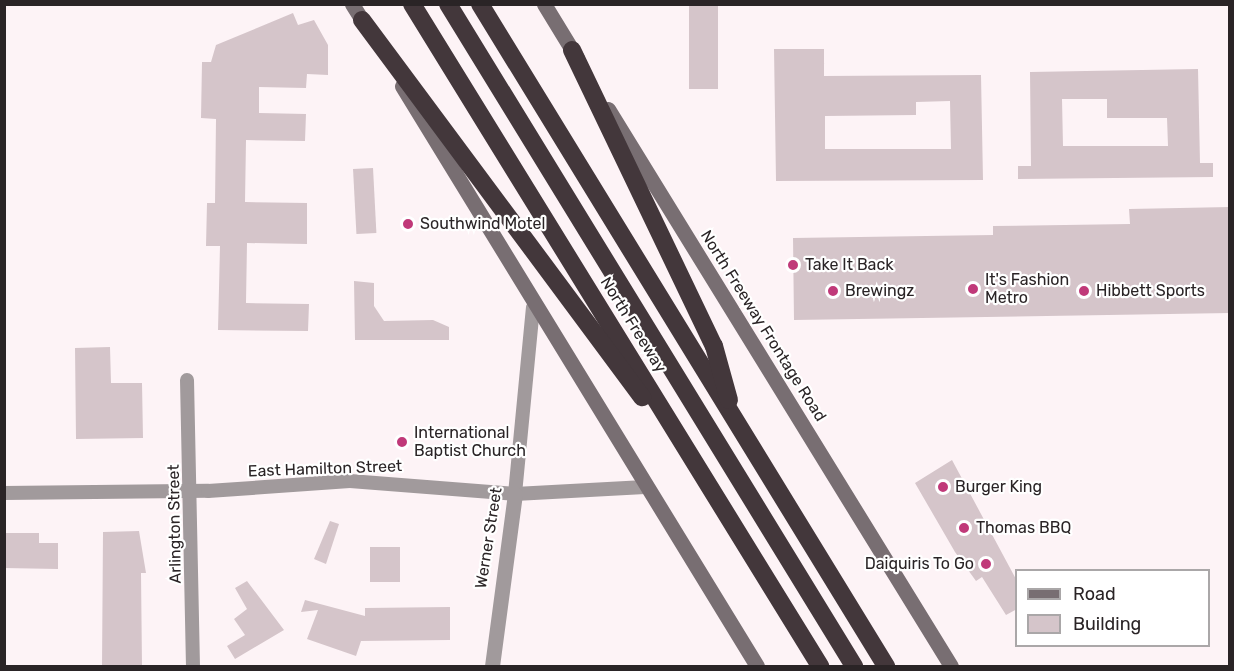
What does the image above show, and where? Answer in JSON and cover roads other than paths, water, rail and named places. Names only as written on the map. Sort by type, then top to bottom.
[{"type":"highway","name":"North Freeway","points":[[412,4],[820,666]]},
{"type":"highway","name":"North Freeway","points":[[448,4],[854,666]]},
{"type":"highway","points":[[480,4],[886,666]]},
{"type":"highway","points":[[357,12],[721,505]]},
{"type":"highway","points":[[572,50],[714,346],[735,422]]},
{"type":"main road","name":"North Freeway Frontage Road","points":[[544,4],[951,666]]},
{"type":"main road","points":[[357,12],[533,308],[757,666]]},
{"type":"street","name":"Werner Street","points":[[492,666],[515,494],[533,308]]},
{"type":"street","name":"Arlington Street","points":[[187,380],[192,490],[193,666]]},
{"type":"street","name":"East Hamilton Street","points":[[4,493],[192,490],[350,481],[515,494],[645,487]]},
{"type":"place","name":"Southwind Motel","points":[[408,224]]},
{"type":"place","name":"Take It Back","points":[[793,265]]},
{"type":"place","name":"It's Fashion Metro","points":[[973,289]]},
{"type":"place","name":"Brewingz","points":[[833,291]]},
{"type":"place","name":"Hibbett Sports","points":[[1084,291]]},
{"type":"place","name":"International Baptist Church","points":[[402,442]]},
{"type":"place","name":"Burger King","points":[[943,487]]},
{"type":"place","name":"Thomas BBQ","points":[[964,528]]},
{"type":"place","name":"Daiquiris To Go","points":[[986,564]]}]
